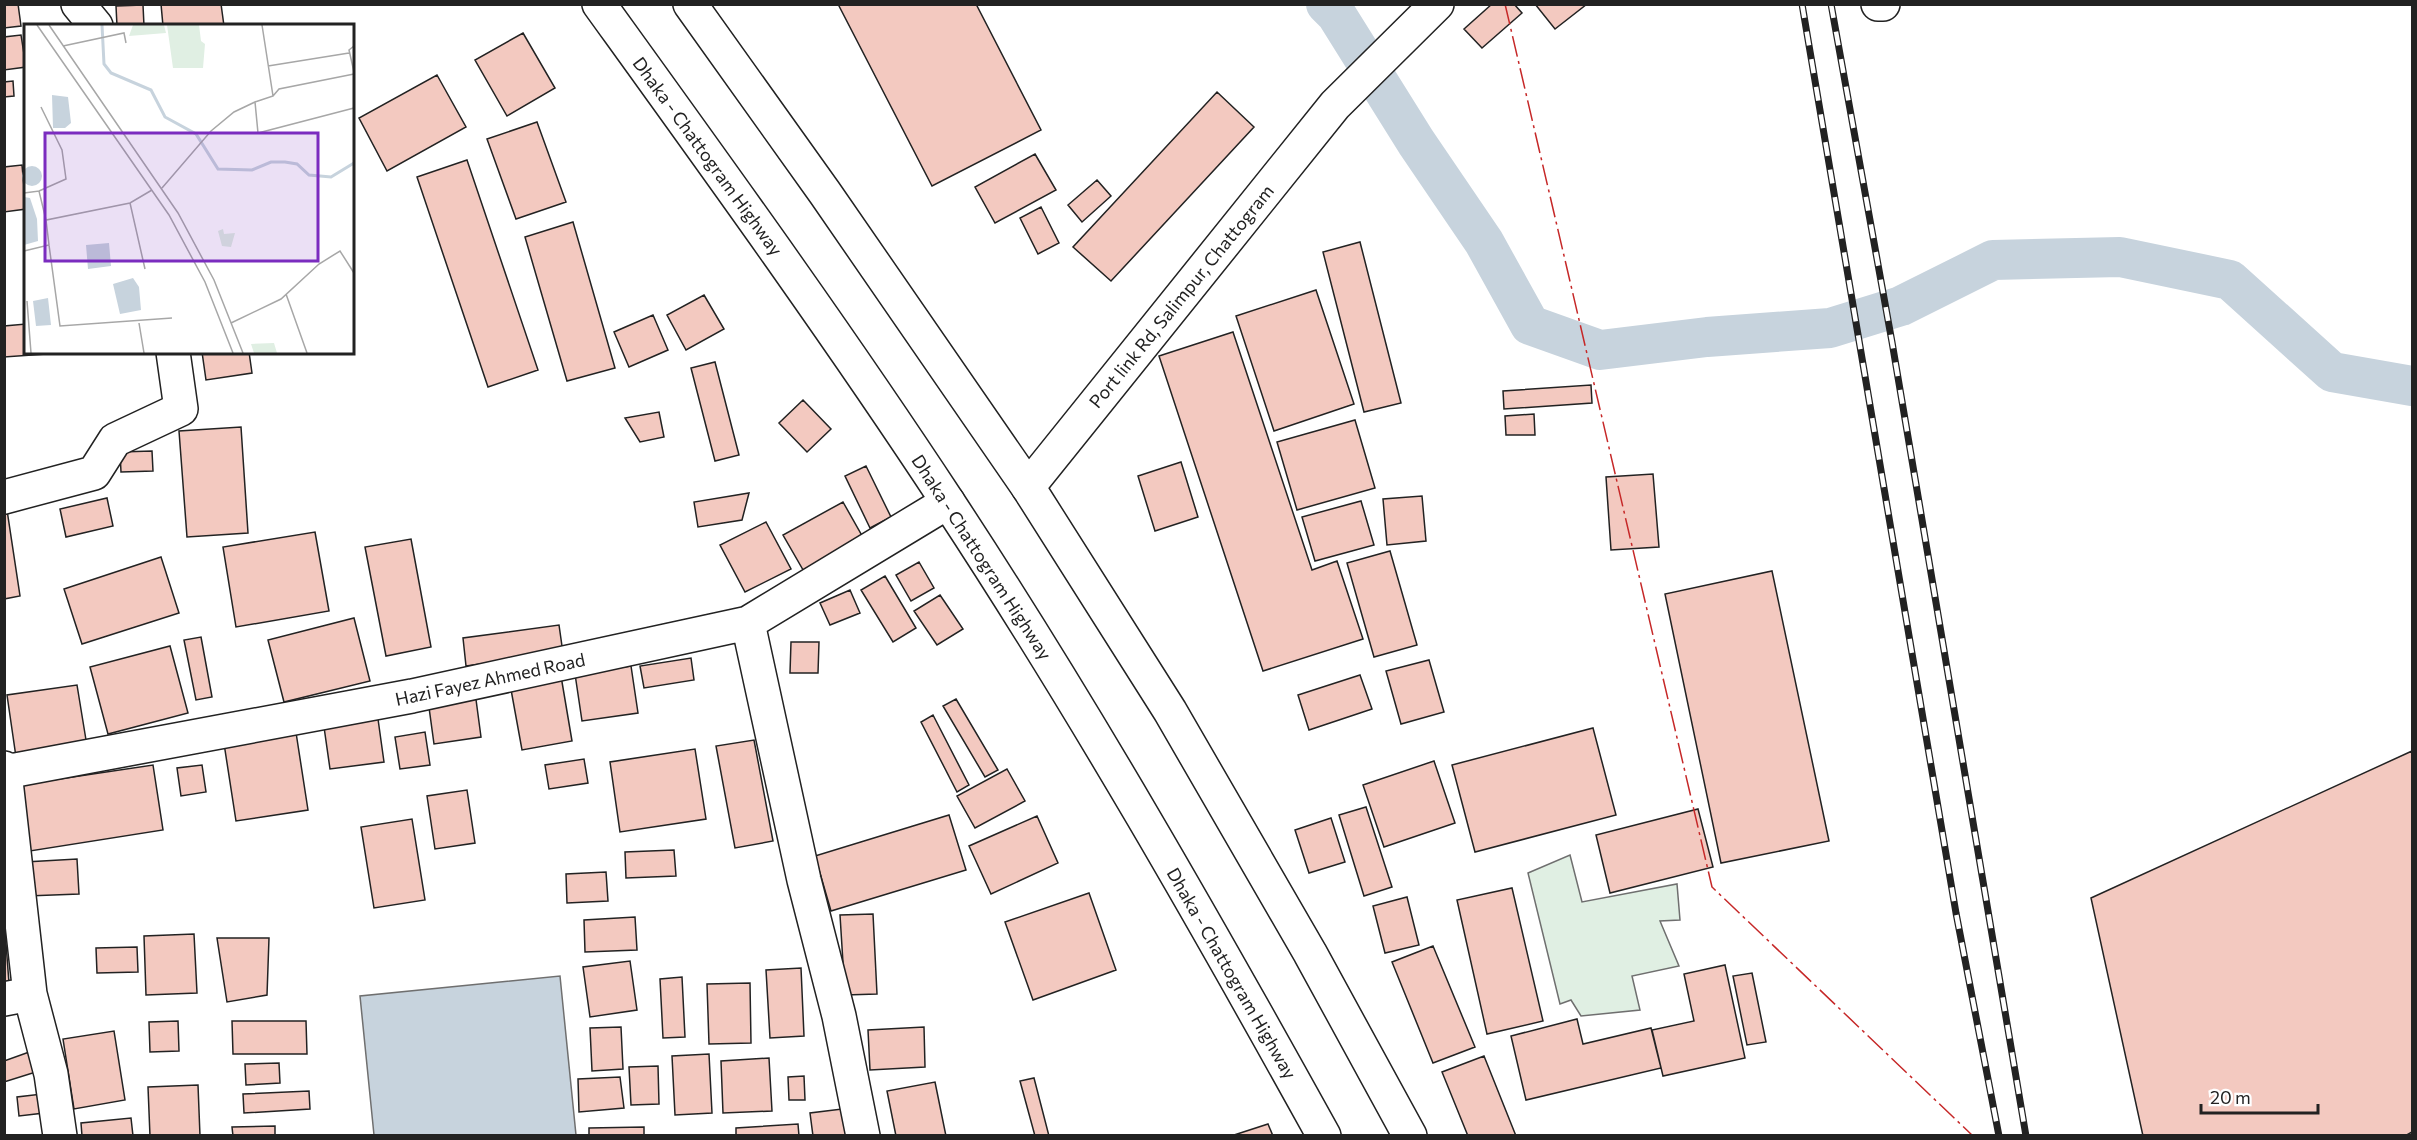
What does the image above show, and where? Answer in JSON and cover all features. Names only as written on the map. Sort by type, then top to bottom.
[{"type":"main road","points":[[78,4],[94,24]]},
{"type":"main road","name":"Dhaka - Chattogram Highway","points":[[599,4],[747,208],[948,502],[1090,726],[1232,968],[1324,1136]]},
{"type":"main road","points":[[690,4],[825,193],[1028,487],[1170,711],[1310,953],[1410,1136]]},
{"type":"main road","name":"Port link Rd, Salimpur, Chattogram","points":[[1028,487],[1335,105],[1437,4]]},
{"type":"main road","points":[[1878,4],[1883,4]]},
{"type":"main road","points":[[4,497],[94,473],[115,440],[181,409],[173,354]]},
{"type":"main road","name":"Hazi Fayez Ahmed Road","points":[[5,770],[412,696],[748,623],[948,502]]},
{"type":"main road","points":[[748,623],[804,880],[839,1016],[863,1136]]},
{"type":"main road","points":[[5,770],[17,996],[51,1074],[60,1136]]},
{"type":"green space","points":[[1570,855],[1582,902],[1677,884],[1680,920],[1660,921],[1679,966],[1632,976],[1640,1010],[1581,1016],[1571,1000],[1560,1004],[1528,873]]},
{"type":"shaded area","points":[[560,976],[576,1135],[374,1135],[360,996]]},
{"type":"building","points":[[4,4],[18,4],[21,26],[4,28]]},
{"type":"building","points":[[161,4],[221,4],[224,24],[163,24]]},
{"type":"building","points":[[838,4],[976,4],[1041,130],[932,186]]},
{"type":"building","points":[[1492,4],[1514,4],[1522,13],[1482,48],[1464,29]]},
{"type":"building","points":[[1535,4],[1587,4],[1555,29]]},
{"type":"building","points":[[143,5],[144,24],[117,24],[116,6]]},
{"type":"building","points":[[523,33],[555,88],[507,116],[475,60]]},
{"type":"building","points":[[21,35],[24,67],[4,70],[4,37]]},
{"type":"building","points":[[437,75],[466,127],[387,171],[359,118]]},
{"type":"building","points":[[13,81],[14,96],[4,97],[4,82]]},
{"type":"building","points":[[1217,92],[1254,127],[1111,281],[1073,247]]},
{"type":"building","points":[[537,122],[566,202],[516,219],[487,139]]},
{"type":"building","points":[[1035,154],[1056,190],[995,223],[975,187]]},
{"type":"building","points":[[467,160],[538,370],[488,387],[417,177]]},
{"type":"building","points":[[22,165],[24,209],[4,212],[4,167]]},
{"type":"building","points":[[1097,180],[1111,196],[1082,222],[1068,205]]},
{"type":"building","points":[[1041,207],[1059,243],[1038,254],[1020,218]]},
{"type":"building","points":[[573,222],[615,368],[567,381],[525,237]]},
{"type":"building","points":[[1360,242],[1401,403],[1364,412],[1323,252]]},
{"type":"building","points":[[1316,290],[1354,404],[1274,431],[1236,316]]},
{"type":"building","points":[[704,295],[724,329],[686,350],[667,315]]},
{"type":"building","points":[[653,315],[668,350],[629,367],[614,332]]},
{"type":"building","points":[[24,324],[24,354],[46,354],[4,357],[4,326]]},
{"type":"building","points":[[1233,332],[1312,570],[1337,561],[1363,639],[1263,671],[1159,356]]},
{"type":"building","points":[[202,354],[249,354],[252,373],[206,380]]},
{"type":"building","points":[[715,362],[739,455],[715,461],[691,368]]},
{"type":"building","points":[[1591,385],[1592,403],[1504,409],[1503,391]]},
{"type":"building","points":[[803,400],[831,429],[807,452],[779,423]]},
{"type":"building","points":[[659,412],[664,437],[640,442],[625,418]]},
{"type":"building","points":[[1534,414],[1535,435],[1506,435],[1505,416]]},
{"type":"building","points":[[1355,420],[1375,488],[1297,510],[1277,442]]},
{"type":"building","points":[[241,427],[248,533],[187,537],[179,431]]},
{"type":"building","points":[[152,451],[153,471],[121,472],[120,452]]},
{"type":"building","points":[[1181,462],[1198,517],[1155,531],[1138,476]]},
{"type":"building","points":[[866,466],[891,517],[870,528],[845,476]]},
{"type":"building","points":[[1653,474],[1659,547],[1611,550],[1606,477]]},
{"type":"building","points":[[749,493],[742,520],[698,527],[694,502]]},
{"type":"building","points":[[1422,496],[1426,541],[1387,545],[1383,499]]},
{"type":"building","points":[[107,498],[113,526],[66,537],[60,509]]},
{"type":"building","points":[[1361,501],[1374,545],[1315,561],[1302,517]]},
{"type":"building","points":[[843,502],[865,541],[806,575],[783,535]]},
{"type":"building","points":[[4,510],[7,510],[20,596],[4,599]]},
{"type":"building","points":[[766,522],[791,569],[745,592],[720,545]]},
{"type":"building","points":[[315,532],[329,611],[236,627],[223,547]]},
{"type":"building","points":[[411,539],[431,647],[386,656],[365,547]]},
{"type":"building","points":[[1390,551],[1417,645],[1374,657],[1347,563]]},
{"type":"building","points":[[161,557],[179,613],[82,644],[64,589]]},
{"type":"building","points":[[919,562],[934,588],[911,601],[896,575]]},
{"type":"building","points":[[1772,571],[1829,841],[1721,863],[1665,594]]},
{"type":"building","points":[[885,576],[916,628],[893,642],[861,590]]},
{"type":"building","points":[[850,590],[860,613],[830,625],[820,603]]},
{"type":"building","points":[[940,595],[963,629],[937,645],[914,611]]},
{"type":"building","points":[[354,618],[370,681],[284,702],[268,640]]},
{"type":"building","points":[[559,625],[563,653],[466,666],[463,638]]},
{"type":"building","points":[[201,637],[212,697],[196,700],[184,640]]},
{"type":"building","points":[[791,642],[819,642],[818,673],[790,673]]},
{"type":"building","points":[[170,646],[188,713],[108,734],[90,667]]},
{"type":"building","points":[[691,658],[694,680],[644,688],[640,666]]},
{"type":"building","points":[[1429,660],[1444,712],[1401,724],[1386,671]]},
{"type":"building","points":[[631,666],[638,713],[582,721],[575,674]]},
{"type":"building","points":[[1360,675],[1372,709],[1309,730],[1298,695]]},
{"type":"building","points":[[561,676],[572,741],[522,750],[510,684]]},
{"type":"building","points":[[77,685],[87,746],[16,757],[7,695]]},
{"type":"building","points":[[475,692],[481,737],[434,744],[428,700]]},
{"type":"building","points":[[956,699],[998,770],[985,777],[943,706]]},
{"type":"building","points":[[933,715],[969,785],[957,792],[921,722]]},
{"type":"building","points":[[378,719],[384,762],[330,769],[324,727]]},
{"type":"building","points":[[295,726],[308,810],[236,821],[223,737]]},
{"type":"building","points":[[1593,728],[1616,815],[1475,852],[1452,765]]},
{"type":"building","points":[[425,732],[430,765],[400,769],[395,737]]},
{"type":"building","points":[[754,740],[773,841],[735,848],[716,746]]},
{"type":"building","points":[[695,749],[706,819],[620,832],[610,762]]},
{"type":"building","points":[[2412,751],[2412,1132],[2405,1136],[2143,1136],[2091,898]]},
{"type":"building","points":[[584,759],[588,783],[549,789],[545,765]]},
{"type":"building","points":[[1434,761],[1455,823],[1384,847],[1363,785]]},
{"type":"building","points":[[153,765],[163,830],[30,851],[19,785]]},
{"type":"building","points":[[202,765],[206,792],[181,796],[177,768]]},
{"type":"building","points":[[1007,769],[1025,801],[975,828],[957,796]]},
{"type":"building","points":[[467,790],[475,843],[435,849],[427,796]]},
{"type":"building","points":[[1366,807],[1392,887],[1364,896],[1339,815]]},
{"type":"building","points":[[1698,809],[1713,867],[1610,893],[1596,835]]},
{"type":"building","points":[[949,815],[966,870],[831,911],[815,856]]},
{"type":"building","points":[[1037,816],[1058,863],[991,894],[969,846]]},
{"type":"building","points":[[1331,818],[1345,862],[1309,873],[1295,830]]},
{"type":"building","points":[[412,819],[425,900],[374,908],[361,827]]},
{"type":"building","points":[[674,850],[676,876],[626,878],[625,852]]},
{"type":"building","points":[[77,859],[79,894],[27,896],[25,862]]},
{"type":"building","points":[[606,872],[608,901],[567,903],[566,874]]},
{"type":"building","points":[[1512,888],[1543,1021],[1487,1034],[1457,900]]},
{"type":"building","points":[[1089,893],[1116,970],[1033,1000],[1005,922]]},
{"type":"building","points":[[1407,897],[1419,945],[1385,953],[1373,906]]},
{"type":"building","points":[[873,914],[877,994],[845,995],[840,915]]},
{"type":"building","points":[[635,917],[637,950],[585,952],[584,920]]},
{"type":"building","points":[[4,918],[9,983],[4,983]]},
{"type":"building","points":[[194,934],[197,993],[146,995],[144,936]]},
{"type":"building","points":[[217,938],[269,938],[267,995],[227,1002]]},
{"type":"building","points":[[1433,946],[1475,1047],[1433,1063],[1392,962]]},
{"type":"building","points":[[137,947],[138,972],[97,973],[96,948]]},
{"type":"building","points":[[630,961],[637,1010],[590,1017],[583,967]]},
{"type":"building","points":[[1725,965],[1745,1058],[1663,1076],[1652,1030],[1694,1021],[1684,974]]},
{"type":"building","points":[[801,968],[804,1036],[770,1038],[766,970]]},
{"type":"building","points":[[1752,973],[1766,1042],[1747,1045],[1733,976]]},
{"type":"building","points":[[682,977],[685,1037],[663,1038],[660,979]]},
{"type":"building","points":[[750,983],[751,1043],[709,1044],[707,984]]},
{"type":"building","points":[[1577,1019],[1583,1044],[1651,1028],[1661,1068],[1526,1100],[1511,1036]]},
{"type":"building","points":[[178,1021],[179,1051],[150,1052],[149,1022]]},
{"type":"building","points":[[232,1021],[306,1021],[307,1054],[233,1054]]},
{"type":"building","points":[[621,1027],[623,1069],[592,1071],[590,1028]]},
{"type":"building","points":[[924,1027],[925,1067],[870,1070],[868,1030]]},
{"type":"building","points":[[114,1031],[125,1100],[74,1109],[63,1039]]},
{"type":"building","points":[[32,1051],[39,1071],[4,1082],[4,1061]]},
{"type":"building","points":[[709,1054],[712,1113],[675,1115],[672,1056]]},
{"type":"building","points":[[1484,1056],[1516,1136],[1468,1136],[1442,1072]]},
{"type":"building","points":[[769,1058],[772,1111],[723,1113],[721,1061]]},
{"type":"building","points":[[279,1063],[280,1083],[246,1085],[245,1064]]},
{"type":"building","points":[[658,1066],[659,1104],[631,1105],[629,1067]]},
{"type":"building","points":[[804,1076],[805,1100],[789,1100],[788,1077]]},
{"type":"building","points":[[620,1077],[624,1108],[579,1112],[578,1079]]},
{"type":"building","points":[[1034,1078],[1049,1136],[1035,1136],[1020,1081]]},
{"type":"building","points":[[935,1082],[946,1136],[896,1136],[887,1091]]},
{"type":"building","points":[[198,1085],[200,1136],[150,1136],[148,1087]]},
{"type":"building","points":[[309,1091],[310,1109],[244,1113],[243,1094]]},
{"type":"building","points":[[42,1094],[44,1113],[19,1116],[17,1097]]},
{"type":"building","points":[[850,1108],[853,1136],[813,1136],[810,1113]]},
{"type":"building","points":[[131,1118],[133,1136],[82,1136],[81,1123]]},
{"type":"building","points":[[798,1124],[799,1136],[736,1136],[736,1128]]},
{"type":"building","points":[[1268,1124],[1273,1136],[1231,1136]]},
{"type":"building","points":[[275,1126],[275,1136],[233,1136],[232,1127]]},
{"type":"building","points":[[644,1127],[644,1136],[589,1136],[589,1128]]},
{"type":"waterway","points":[[1326,4],[1336,14],[1416,142],[1484,242],[1530,325],[1600,350],[1707,337],[1830,328],[1901,306],[1993,260],[2120,257],[2230,280],[2332,372],[2412,386]]},
{"type":"railway","points":[[1802,4],[1956,913],[1999,1136]]},
{"type":"railway","points":[[1831,4],[1892,342],[2026,1136]]},
{"type":"power","points":[[1505,4],[1712,887],[1973,1136]]}]
